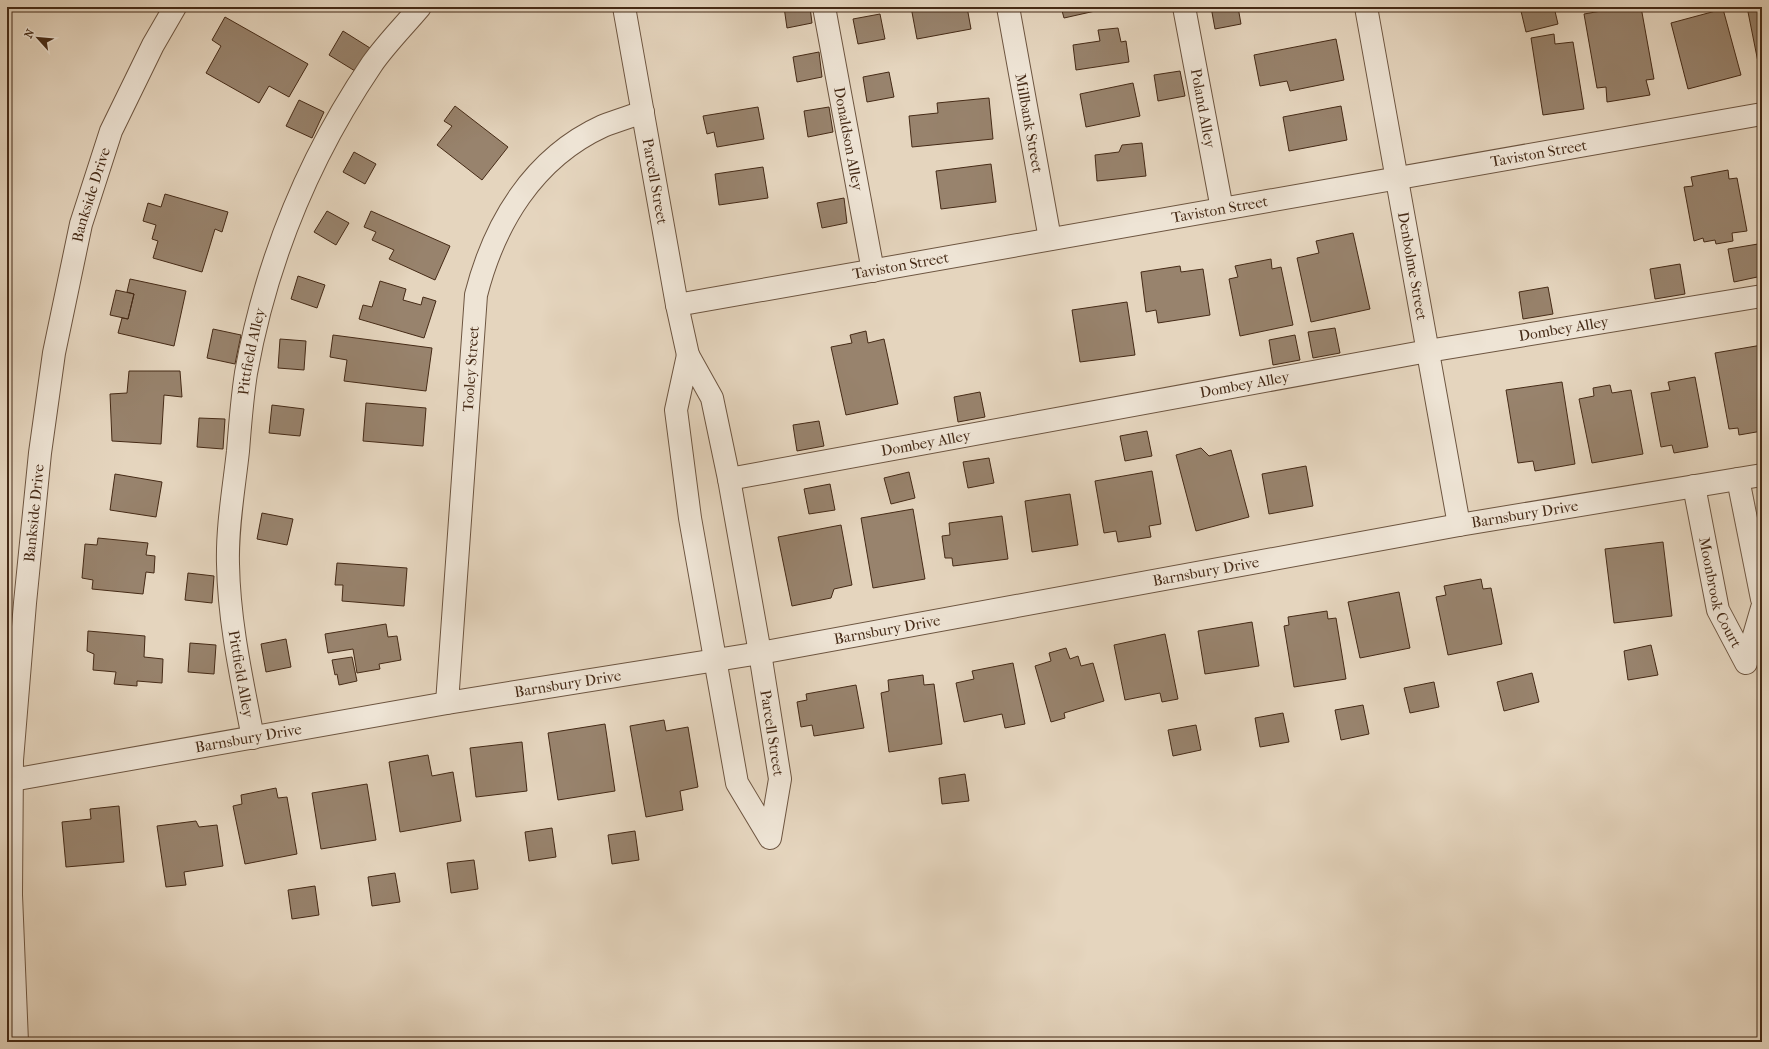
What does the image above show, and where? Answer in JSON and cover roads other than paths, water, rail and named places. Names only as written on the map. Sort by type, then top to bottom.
[{"type":"street","name":"Bankside Drive","points":[[17,1042],[11,895],[12,760],[25,603],[40,453],[54,353],[81,224],[111,131],[153,45],[175,7]]},
{"type":"street","name":"Pittfield Alley","points":[[253,738],[236,649],[230,606],[228,562],[230,523],[246,374],[259,314],[279,245],[307,176],[339,116],[373,62],[420,7]]},
{"type":"street","name":"Parcell Street","points":[[624,7],[676,305],[688,355],[712,398],[729,479],[760,653],[780,779],[770,838],[737,783],[690,518],[676,410],[688,355]]},
{"type":"street","name":"Donaldson Alley","points":[[824,7],[873,271]]},
{"type":"street","name":"Millbank Street","points":[[1008,7],[1050,239]]},
{"type":"street","name":"Poland Alley","points":[[1184,7],[1222,209]]},
{"type":"street","name":"Denbolme Street","points":[[1367,7],[1460,525]]},
{"type":"street","name":"Tooley Street","points":[[447,704],[476,295],[483,267],[505,218],[537,173],[557,155],[576,141],[602,127],[643,112]]},
{"type":"street","name":"Taviston Street","points":[[676,305],[1762,114]]},
{"type":"street","name":"Dombey Alley","points":[[729,479],[1428,352],[1762,296]]},
{"type":"street","name":"Barnsbury Drive","points":[[12,780],[447,704],[760,653],[1460,525],[1762,475]]},
{"type":"street","points":[[1738,479],[1762,599]]},
{"type":"street","name":"Moonbrook Court","points":[[1694,486],[1718,610],[1746,663],[1762,608]]}]
